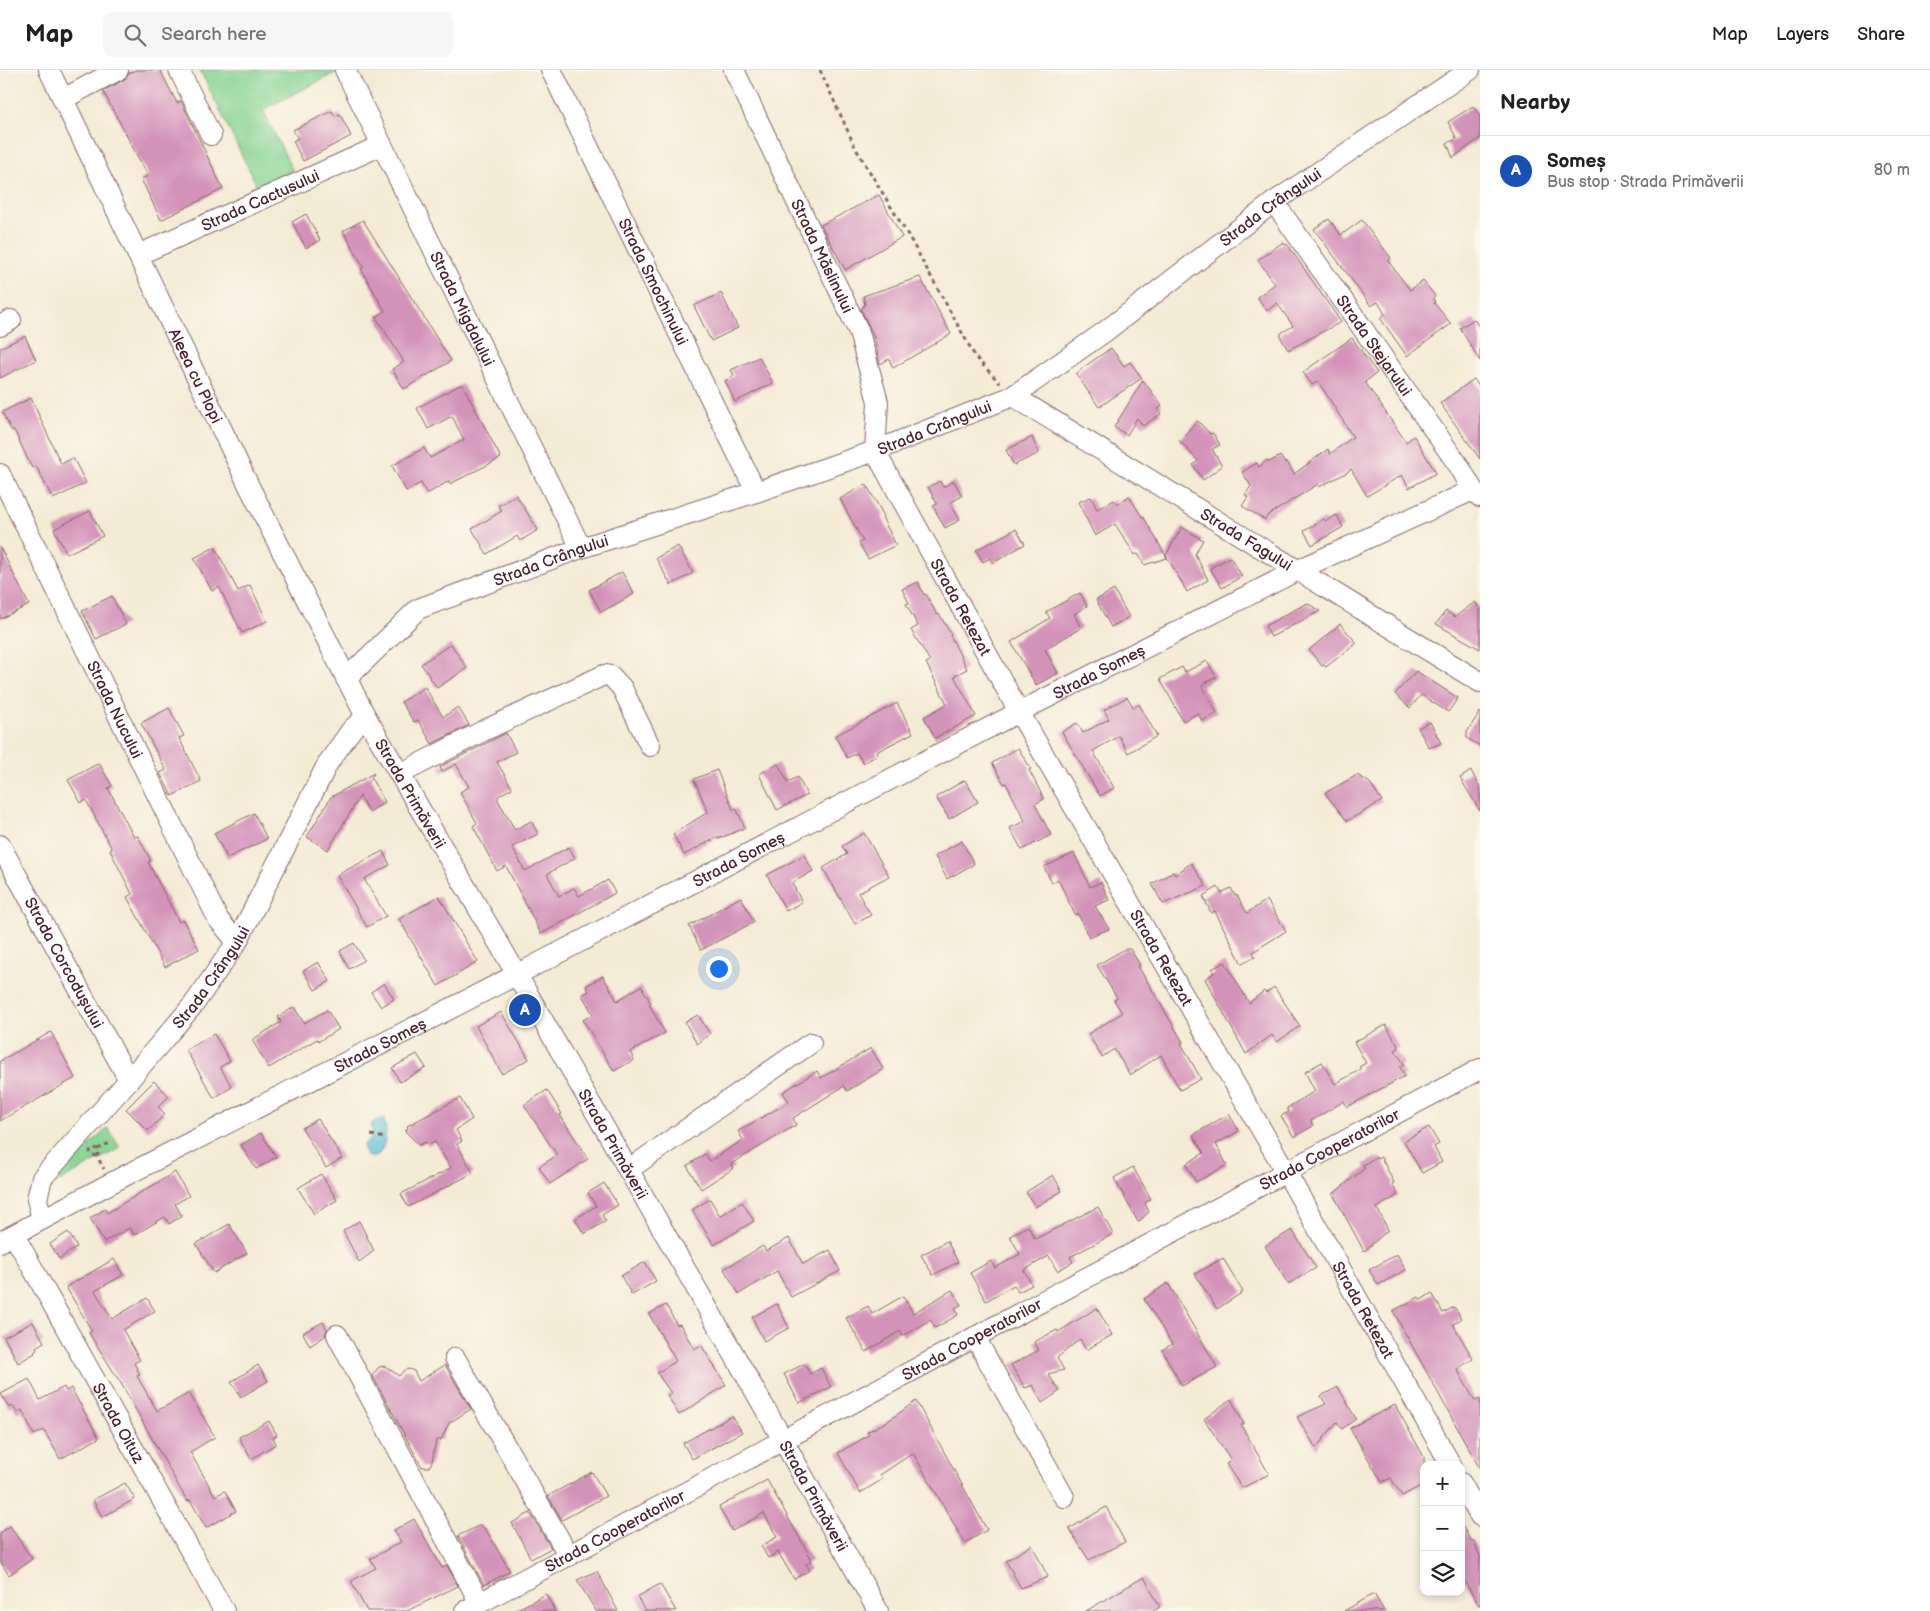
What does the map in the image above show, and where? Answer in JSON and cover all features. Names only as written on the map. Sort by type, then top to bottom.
[{"type":"street","name":"Aleea cu Plopi","points":[[49,70],[346,679]]},
{"type":"street","points":[[62,99],[118,70]]},
{"type":"street","points":[[179,70],[212,135]]},
{"type":"street","name":"Strada Migdalului","points":[[345,70],[581,548]]},
{"type":"street","name":"Strada Smochinului","points":[[551,70],[756,492]]},
{"type":"street","name":"Strada Măslinului","points":[[734,70],[859,332],[878,402],[874,451]]},
{"type":"street","name":"Strada Crângului","points":[[346,679],[418,609],[581,548],[756,492],[874,451],[1013,396],[1103,334],[1274,202],[1470,70]]},
{"type":"street","name":"Strada Cactusului","points":[[138,255],[382,145]]},
{"type":"street","name":"Strada Stejarului","points":[[1274,202],[1459,466],[1476,494]]},
{"type":"street","name":"Strada Fagului","points":[[1013,396],[1480,682]]},
{"type":"street","name":"Strada Retezat","points":[[874,451],[1019,712],[1286,1172],[1449,1461]]},
{"type":"street","name":"Strada Nucului","points":[[0,474],[218,919],[238,942]]},
{"type":"street","name":"Strada Someș","points":[[7,1238],[1019,712],[1298,570],[1476,494]]},
{"type":"street","points":[[400,774],[483,731],[604,675],[611,676],[622,688],[650,746]]},
{"type":"street","name":"Strada Primăverii","points":[[346,679],[366,717],[783,1440],[878,1611]]},
{"type":"street","name":"Strada Crângului","points":[[42,1219],[37,1199],[42,1178],[130,1080],[194,1004],[238,942],[328,763],[352,729],[366,717]]},
{"type":"street","name":"Strada Corcodușului","points":[[0,845],[130,1080]]},
{"type":"street","points":[[628,1170],[811,1043]]},
{"type":"street","name":"Strada Cooperatorilor","points":[[472,1607],[1480,1069]]},
{"type":"street","name":"Strada Oituz","points":[[7,1238],[224,1611]]},
{"type":"street","points":[[337,1335],[472,1607]]},
{"type":"street","points":[[975,1337],[1064,1497]]},
{"type":"street","points":[[455,1358],[569,1556]]},
{"type":"street","points":[[1465,1490],[1480,1516]]},
{"type":"path","points":[[820,70],[856,149],[908,235],[976,358],[1013,396]]},
{"type":"path","points":[[371,1135],[385,1138]]},
{"type":"path","points":[[98,1149],[111,1142]]},
{"type":"green space","points":[[200,70],[339,71],[263,110],[293,171],[258,188]]},
{"type":"green space","points":[[108,1128],[120,1148],[55,1184],[52,1179]]},
{"type":"water","points":[[383,1118],[386,1130],[384,1145],[377,1156],[365,1155],[363,1145],[371,1138],[373,1122]]},
{"type":"building","points":[[136,70],[160,70],[177,103],[181,101],[223,189],[161,220],[141,179],[148,176],[103,91],[124,80],[129,73]]},
{"type":"building","points":[[1473,106],[1480,116],[1480,138],[1453,158],[1447,143],[1457,139],[1448,122]]},
{"type":"building","points":[[332,111],[335,116],[340,114],[351,136],[303,161],[293,141],[298,138],[293,130]]},
{"type":"building","points":[[879,195],[902,237],[845,270],[821,225]]},
{"type":"building","points":[[306,214],[320,240],[306,248],[292,222]]},
{"type":"building","points":[[1329,219],[1341,235],[1362,220],[1391,258],[1388,261],[1410,290],[1423,281],[1435,296],[1433,299],[1434,303],[1451,324],[1407,356],[1380,318],[1385,314],[1378,302],[1371,306],[1314,229]]},
{"type":"building","points":[[363,220],[451,361],[404,389],[392,369],[404,362],[376,317],[385,311],[361,269],[364,267],[343,231]]},
{"type":"building","points":[[1283,242],[1285,245],[1287,244],[1341,322],[1288,350],[1281,338],[1281,333],[1293,326],[1277,303],[1267,311],[1257,297],[1275,284],[1258,260]]},
{"type":"building","points":[[920,277],[951,334],[893,368],[889,359],[880,364],[873,334],[861,310],[865,304],[863,296]]},
{"type":"building","points":[[721,293],[738,328],[711,341],[694,306]]},
{"type":"building","points":[[1474,319],[1480,329],[1480,361],[1460,328]]},
{"type":"building","points":[[25,336],[36,360],[0,378],[0,348]]},
{"type":"building","points":[[1352,338],[1377,373],[1365,382],[1406,442],[1414,436],[1436,473],[1409,488],[1402,475],[1367,496],[1351,469],[1319,487],[1318,484],[1267,516],[1265,520],[1242,506],[1248,497],[1245,495],[1251,486],[1242,472],[1257,463],[1259,467],[1267,460],[1269,462],[1280,456],[1285,463],[1287,462],[1294,474],[1328,449],[1330,454],[1353,437],[1318,381],[1312,385],[1303,372]]},
{"type":"building","points":[[1111,348],[1124,366],[1130,362],[1142,378],[1099,407],[1076,374]]},
{"type":"building","points":[[759,357],[773,383],[735,402],[725,381],[734,376],[731,370]]},
{"type":"building","points":[[1474,379],[1480,388],[1480,459],[1440,403]]},
{"type":"building","points":[[1143,380],[1162,406],[1158,409],[1161,414],[1143,426],[1137,418],[1127,435],[1114,427]]},
{"type":"building","points":[[462,384],[501,458],[450,484],[449,481],[427,494],[421,483],[406,491],[392,466],[424,448],[430,458],[464,440],[452,416],[428,429],[417,408]]},
{"type":"building","points":[[31,398],[61,464],[73,458],[86,483],[53,499],[36,466],[32,468],[14,430],[12,431],[2,412]]},
{"type":"building","points":[[1198,421],[1210,434],[1213,433],[1220,445],[1212,449],[1222,466],[1203,480],[1193,465],[1198,461],[1179,440]]},
{"type":"building","points":[[1032,437],[1039,453],[1014,465],[1006,450]]},
{"type":"building","points":[[940,481],[943,487],[954,481],[962,496],[950,503],[960,520],[945,528],[933,506],[937,504],[928,487]]},
{"type":"building","points":[[866,484],[884,516],[882,517],[896,545],[868,559],[859,543],[863,541],[840,499]]},
{"type":"building","points":[[516,495],[538,530],[520,541],[517,536],[487,554],[472,529],[502,511],[498,506]]},
{"type":"building","points":[[1129,496],[1167,558],[1144,565],[1139,555],[1135,555],[1115,524],[1095,536],[1078,502],[1091,497],[1097,509],[1114,500],[1117,504]]},
{"type":"building","points":[[90,511],[103,536],[67,554],[54,529]]},
{"type":"building","points":[[1337,515],[1343,527],[1312,545],[1304,531],[1324,519],[1326,521]]},
{"type":"building","points":[[1182,527],[1203,540],[1195,554],[1208,580],[1187,592],[1166,555]]},
{"type":"building","points":[[1016,529],[1025,544],[993,563],[990,558],[983,562],[976,550]]},
{"type":"building","points":[[678,546],[693,573],[671,585],[656,558]]},
{"type":"building","points":[[0,547],[29,605],[0,619]]},
{"type":"building","points":[[215,547],[238,591],[250,585],[267,621],[242,633],[219,587],[212,591],[194,558]]},
{"type":"building","points":[[1230,557],[1242,576],[1222,588],[1210,568]]},
{"type":"building","points":[[622,572],[634,594],[601,612],[589,590]]},
{"type":"building","points":[[918,582],[924,595],[926,594],[937,615],[939,614],[951,634],[967,669],[954,676],[976,716],[935,738],[924,717],[947,704],[926,663],[930,661],[911,630],[918,626],[906,604],[909,603],[902,589]]},
{"type":"building","points":[[1114,590],[1129,617],[1111,627],[1096,600]]},
{"type":"building","points":[[1080,593],[1087,606],[1074,614],[1081,628],[1045,649],[1058,673],[1036,685],[1011,642],[1050,618],[1046,612]]},
{"type":"building","points":[[112,596],[126,624],[96,639],[82,611]]},
{"type":"building","points":[[1475,602],[1480,609],[1480,649],[1436,624],[1446,611],[1455,617]]},
{"type":"building","points":[[1307,603],[1320,611],[1271,637],[1265,626]]},
{"type":"building","points":[[1340,624],[1357,643],[1326,667],[1322,666],[1309,650]]},
{"type":"building","points":[[451,644],[467,668],[437,688],[421,664]]},
{"type":"building","points":[[1207,661],[1216,677],[1202,685],[1217,713],[1202,721],[1198,713],[1183,721],[1160,679],[1182,667],[1185,672]]},
{"type":"building","points":[[1416,671],[1458,698],[1448,712],[1421,695],[1410,708],[1395,694]]},
{"type":"building","points":[[425,687],[443,717],[458,707],[469,725],[432,744],[418,720],[414,722],[401,702]]},
{"type":"building","points":[[1127,697],[1134,708],[1139,704],[1157,736],[1128,753],[1119,736],[1093,751],[1114,788],[1100,796],[1062,732],[1077,723],[1083,733],[1109,719],[1104,710]]},
{"type":"building","points":[[897,703],[913,733],[876,752],[878,755],[863,763],[857,753],[847,758],[835,736]]},
{"type":"building","points":[[169,708],[184,736],[179,738],[201,781],[172,796],[160,773],[166,770],[141,723]]},
{"type":"building","points":[[1480,712],[1480,746],[1467,738],[1467,732]]},
{"type":"building","points":[[1430,722],[1441,743],[1429,748],[1418,728]]},
{"type":"building","points":[[506,733],[516,752],[497,762],[512,788],[498,796],[498,800],[515,830],[531,821],[538,834],[512,847],[525,871],[569,847],[575,858],[547,874],[559,896],[574,888],[579,896],[608,880],[615,893],[541,934],[506,866],[497,871],[473,826],[477,823],[460,792],[469,787],[456,764],[442,772],[440,767]]},
{"type":"building","points":[[1018,748],[1031,769],[1029,770],[1044,799],[1035,804],[1051,835],[1022,850],[1010,828],[1025,821],[1006,783],[1004,784],[992,763]]},
{"type":"building","points":[[99,763],[112,786],[108,788],[134,837],[138,836],[151,861],[148,862],[179,922],[183,920],[199,949],[165,967],[127,897],[132,894],[110,850],[112,849],[86,800],[81,803],[68,780]]},
{"type":"building","points":[[778,764],[788,782],[798,777],[807,795],[777,810],[759,774]]},
{"type":"building","points":[[717,770],[733,810],[736,808],[745,828],[718,839],[718,837],[684,855],[673,834],[708,812],[694,779]]},
{"type":"building","points":[[1471,771],[1480,787],[1480,811],[1460,778]]},
{"type":"building","points":[[374,773],[371,778],[385,802],[369,812],[360,796],[328,850],[307,837],[331,797]]},
{"type":"building","points":[[1357,775],[1370,783],[1382,801],[1347,821],[1325,793]]},
{"type":"building","points":[[965,780],[978,802],[949,819],[936,797]]},
{"type":"building","points":[[254,813],[267,839],[227,858],[214,833]]},
{"type":"building","points":[[864,833],[889,876],[858,893],[871,915],[855,924],[823,868],[847,854],[842,846]]},
{"type":"building","points":[[962,841],[974,864],[947,879],[935,856]]},
{"type":"building","points":[[383,851],[390,865],[364,879],[386,916],[367,927],[337,875]]},
{"type":"building","points":[[1074,853],[1090,887],[1101,882],[1109,900],[1095,906],[1109,929],[1089,937],[1078,914],[1075,915],[1058,879],[1052,883],[1044,867]]},
{"type":"building","points":[[804,855],[813,871],[792,883],[802,902],[786,911],[767,875]]},
{"type":"building","points":[[1191,863],[1206,886],[1163,904],[1152,884],[1173,872],[1175,875]]},
{"type":"building","points":[[1218,887],[1221,893],[1231,888],[1247,913],[1267,900],[1286,931],[1253,952],[1255,957],[1242,964],[1215,911],[1211,913],[1203,896]]},
{"type":"building","points":[[439,896],[478,962],[438,986],[399,919]]},
{"type":"building","points":[[741,897],[754,922],[701,950],[689,926]]},
{"type":"building","points":[[354,943],[364,960],[349,969],[340,951]]},
{"type":"building","points":[[1125,949],[1130,949],[1140,965],[1138,966],[1183,1042],[1181,1043],[1201,1079],[1180,1090],[1161,1055],[1130,1075],[1114,1049],[1102,1057],[1088,1034],[1122,1013],[1114,1000],[1117,998],[1097,965]]},
{"type":"building","points":[[318,962],[330,981],[315,990],[303,971]]},
{"type":"building","points":[[1225,962],[1249,1003],[1264,991],[1266,993],[1274,987],[1300,1026],[1277,1042],[1272,1035],[1246,1054],[1205,979],[1214,973],[1212,969]]},
{"type":"building","points":[[603,976],[617,1001],[641,986],[665,1033],[630,1052],[634,1060],[614,1071],[583,1020],[593,1014],[582,995],[589,991],[586,986]]},
{"type":"building","points":[[384,983],[394,999],[381,1007],[371,992]]},
{"type":"building","points":[[294,1007],[304,1023],[327,1010],[339,1029],[319,1041],[317,1039],[269,1068],[252,1040],[281,1022],[278,1017]]},
{"type":"building","points":[[501,1012],[529,1059],[502,1074],[476,1026]]},
{"type":"building","points":[[698,1015],[710,1034],[697,1044],[685,1022]]},
{"type":"building","points":[[1386,1025],[1399,1048],[1395,1050],[1404,1064],[1400,1067],[1405,1076],[1347,1107],[1344,1101],[1311,1121],[1313,1126],[1294,1137],[1281,1116],[1289,1112],[1287,1108],[1315,1091],[1305,1072],[1322,1062],[1335,1084],[1361,1069],[1359,1067],[1366,1063],[1354,1042]]},
{"type":"building","points":[[51,1032],[75,1078],[0,1121],[0,1061]]},
{"type":"building","points":[[214,1034],[230,1061],[220,1067],[232,1087],[214,1098],[186,1050]]},
{"type":"building","points":[[871,1048],[883,1069],[847,1091],[844,1086],[793,1118],[796,1125],[731,1164],[734,1168],[701,1189],[687,1166],[705,1154],[710,1161],[743,1140],[738,1131],[789,1102],[783,1092],[817,1071],[821,1078]]},
{"type":"building","points":[[417,1054],[426,1068],[400,1082],[392,1068]]},
{"type":"building","points":[[154,1081],[169,1096],[158,1107],[165,1114],[148,1131],[126,1109]]},
{"type":"building","points":[[547,1090],[562,1114],[560,1115],[588,1159],[550,1184],[539,1167],[557,1155],[524,1105]]},
{"type":"building","points":[[460,1098],[472,1119],[456,1130],[462,1141],[457,1144],[473,1173],[408,1207],[401,1194],[451,1168],[435,1142],[428,1145],[426,1142],[419,1145],[405,1131],[408,1128],[407,1126]]},
{"type":"building","points":[[1229,1114],[1239,1131],[1216,1144],[1227,1165],[1196,1182],[1186,1164],[1204,1153],[1193,1135]]},
{"type":"building","points":[[318,1119],[342,1158],[326,1168],[302,1128]]},
{"type":"building","points":[[1429,1127],[1439,1144],[1434,1147],[1442,1162],[1422,1173],[1404,1141]]},
{"type":"building","points":[[261,1133],[276,1157],[256,1169],[241,1145]]},
{"type":"building","points":[[1376,1157],[1377,1159],[1381,1157],[1398,1195],[1377,1208],[1388,1230],[1364,1251],[1333,1194],[1365,1168],[1363,1165]]},
{"type":"building","points":[[1133,1167],[1151,1199],[1145,1203],[1149,1212],[1138,1222],[1114,1178]]},
{"type":"building","points":[[175,1172],[189,1196],[175,1204],[182,1216],[169,1224],[165,1217],[134,1235],[130,1228],[104,1242],[90,1218],[105,1209],[107,1213]]},
{"type":"building","points":[[321,1174],[337,1200],[314,1214],[298,1188]]},
{"type":"building","points":[[1053,1175],[1062,1191],[1035,1207],[1026,1192]]},
{"type":"building","points":[[604,1183],[618,1205],[602,1215],[606,1221],[584,1234],[575,1219],[596,1206],[588,1193]]},
{"type":"building","points":[[710,1199],[720,1216],[742,1202],[754,1221],[714,1245],[692,1210]]},
{"type":"building","points":[[1098,1207],[1113,1234],[1070,1257],[1073,1262],[1057,1271],[1049,1256],[1024,1270],[1032,1285],[1018,1292],[1014,1285],[986,1301],[970,1273],[991,1261],[995,1268],[1020,1254],[1010,1236],[1028,1226],[1035,1239]]},
{"type":"building","points":[[359,1221],[374,1251],[359,1262],[343,1231]]},
{"type":"building","points":[[229,1224],[247,1253],[214,1273],[196,1244]]},
{"type":"building","points":[[1292,1230],[1316,1268],[1288,1284],[1265,1246]]},
{"type":"building","points":[[68,1232],[77,1247],[59,1259],[50,1244]]},
{"type":"building","points":[[789,1238],[803,1264],[830,1250],[840,1271],[791,1297],[777,1271],[739,1294],[724,1269],[763,1246],[766,1251]]},
{"type":"building","points":[[947,1241],[958,1262],[933,1275],[921,1255]]},
{"type":"building","points":[[1397,1254],[1406,1270],[1378,1285],[1369,1270]]},
{"type":"building","points":[[1223,1258],[1243,1292],[1217,1309],[1195,1274]]},
{"type":"building","points":[[114,1259],[123,1275],[95,1291],[112,1319],[147,1298],[155,1311],[123,1330],[140,1360],[134,1363],[140,1375],[137,1376],[157,1411],[189,1393],[215,1437],[190,1452],[215,1496],[225,1491],[236,1511],[206,1528],[190,1500],[187,1501],[122,1385],[89,1333],[92,1331],[66,1287]]},
{"type":"building","points":[[645,1262],[656,1281],[632,1295],[621,1276]]},
{"type":"building","points":[[1168,1283],[1217,1367],[1182,1386],[1162,1350],[1172,1344],[1144,1299]]},
{"type":"building","points":[[952,1290],[961,1305],[955,1308],[958,1315],[935,1328],[931,1320],[903,1336],[900,1331],[866,1352],[846,1318],[868,1306],[872,1314],[903,1296],[913,1313]]},
{"type":"building","points":[[1432,1293],[1443,1313],[1454,1307],[1458,1312],[1461,1319],[1453,1324],[1473,1359],[1457,1369],[1475,1401],[1480,1399],[1480,1469],[1393,1311],[1419,1297],[1421,1300]]},
{"type":"building","points":[[777,1304],[789,1328],[764,1341],[752,1317]]},
{"type":"building","points":[[666,1305],[677,1325],[680,1324],[694,1349],[701,1345],[726,1385],[679,1415],[667,1395],[671,1393],[657,1373],[676,1361],[649,1314]]},
{"type":"building","points":[[1097,1308],[1112,1335],[1086,1350],[1080,1339],[1057,1358],[1064,1370],[1048,1374],[1060,1391],[1042,1403],[1033,1385],[1025,1388],[1011,1365],[1039,1350],[1034,1342],[1057,1330],[1058,1332]]},
{"type":"building","points":[[33,1322],[44,1342],[36,1347],[35,1353],[18,1363],[4,1337]]},
{"type":"building","points":[[323,1322],[327,1329],[325,1336],[310,1346],[303,1333]]},
{"type":"building","points":[[804,1364],[810,1374],[821,1368],[831,1387],[799,1403],[784,1374]]},
{"type":"building","points":[[258,1365],[268,1381],[241,1397],[231,1382]]},
{"type":"building","points":[[445,1365],[471,1409],[449,1423],[441,1440],[436,1440],[432,1462],[429,1467],[422,1467],[372,1375],[379,1367],[385,1366],[399,1376],[404,1370],[409,1369],[414,1371],[419,1381]]},
{"type":"building","points":[[29,1379],[40,1400],[64,1387],[66,1391],[71,1388],[99,1438],[60,1459],[44,1430],[34,1435],[22,1410],[17,1413],[13,1406],[9,1408],[1,1394]]},
{"type":"building","points":[[1338,1387],[1356,1419],[1342,1429],[1337,1422],[1316,1448],[1297,1417],[1326,1404],[1321,1396]]},
{"type":"building","points":[[1231,1399],[1244,1424],[1241,1425],[1269,1474],[1242,1488],[1226,1464],[1231,1460],[1204,1419]]},
{"type":"building","points":[[916,1401],[987,1530],[965,1543],[913,1453],[880,1475],[883,1479],[860,1493],[838,1453],[869,1435],[867,1432],[888,1421]]},
{"type":"building","points":[[1395,1405],[1424,1457],[1424,1461],[1420,1461],[1420,1486],[1402,1496],[1391,1478],[1382,1482],[1350,1428]]},
{"type":"building","points":[[732,1416],[742,1432],[692,1459],[683,1443]]},
{"type":"building","points":[[269,1421],[277,1435],[273,1437],[276,1444],[251,1459],[239,1437]]},
{"type":"building","points":[[592,1472],[606,1496],[562,1520],[548,1496]]},
{"type":"building","points":[[767,1480],[812,1560],[806,1564],[810,1570],[794,1579],[778,1552],[768,1558],[761,1546],[777,1537],[764,1513],[732,1531],[719,1507]]},
{"type":"building","points":[[125,1483],[135,1499],[102,1517],[93,1500]]},
{"type":"building","points":[[1106,1507],[1125,1542],[1089,1560],[1069,1529]]},
{"type":"building","points":[[530,1513],[551,1548],[531,1559],[512,1523]]},
{"type":"building","points":[[414,1519],[442,1568],[447,1565],[458,1586],[407,1611],[367,1611],[351,1581],[376,1568],[370,1559],[401,1542],[394,1530]]},
{"type":"building","points":[[480,1525],[486,1530],[510,1571],[484,1585],[458,1536]]},
{"type":"building","points":[[10,1526],[32,1559],[9,1575],[0,1561],[0,1533]]},
{"type":"building","points":[[1465,1531],[1471,1541],[1473,1540],[1480,1556],[1480,1606],[1465,1582]]},
{"type":"building","points":[[1032,1545],[1048,1577],[1021,1588],[1006,1561]]},
{"type":"building","points":[[597,1571],[618,1611],[596,1611],[577,1580]]},
{"type":"building","points":[[1144,1577],[1160,1607],[1153,1611],[1086,1611]]},
{"type":"building","points":[[660,1584],[676,1611],[645,1611],[637,1597]]},
{"type":"building","points":[[546,1594],[555,1611],[514,1611]]},
{"type":"building","points":[[1374,1594],[1384,1611],[1344,1611]]},
{"type":"place","name":"Someș","points":[[525,1010]]}]
